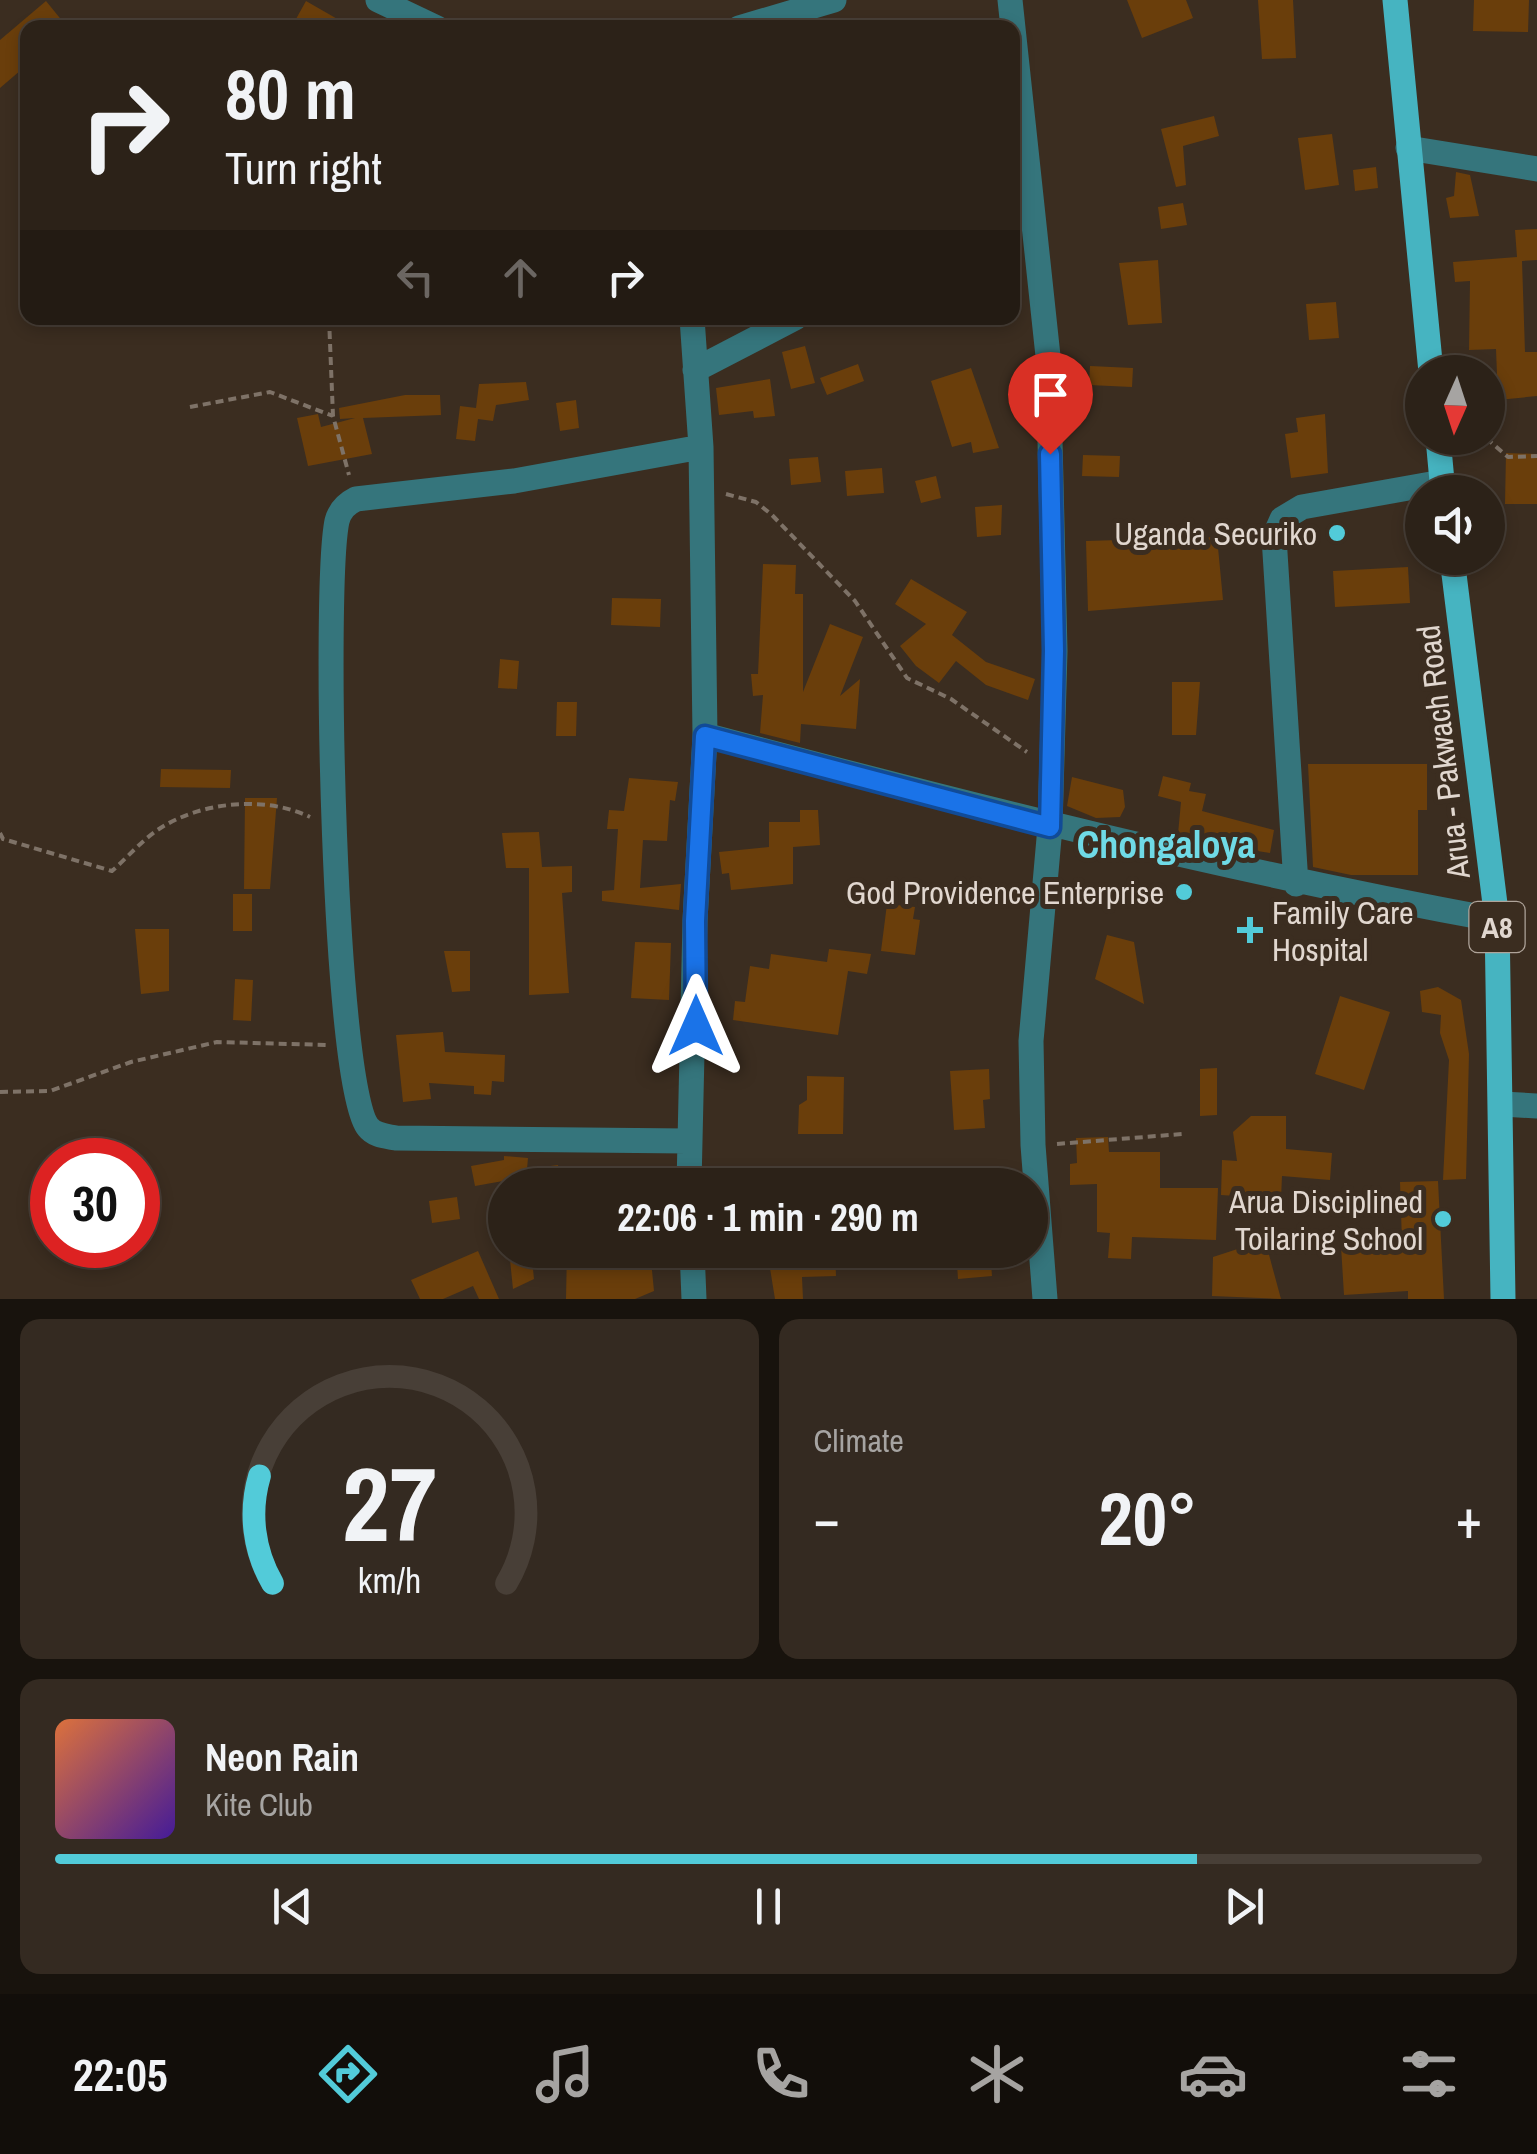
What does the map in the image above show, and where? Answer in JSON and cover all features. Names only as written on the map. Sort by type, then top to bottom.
[{"type":"main road","points":[[1395,0],[1429,355]]},
{"type":"main road","name":"Arua - Pakwach Road","points":[[1454,575],[1497,920],[1503,1299]]},
{"type":"street","points":[[378,0],[420,20]]},
{"type":"street","points":[[767,20],[834,0]]},
{"type":"street","points":[[1408,148],[1537,168]]},
{"type":"street","points":[[1020,168],[1048,356],[1054,651],[1050,827],[1031,1041],[1033,1146],[1045,1299]]},
{"type":"street","points":[[689,1168],[705,736],[701,447],[692,325]]},
{"type":"street","points":[[694,370],[781,325]]},
{"type":"street","points":[[688,1141],[378,1135],[367,1126],[348,1046],[333,701],[338,519],[345,504],[356,498],[514,482],[701,447]]},
{"type":"street","points":[[1296,884],[1274,537],[1282,518],[1302,507],[1405,492]]},
{"type":"street","points":[[705,736],[1050,827],[1296,884],[1497,920]]},
{"type":"street","points":[[1502,1104],[1537,1106]]},
{"type":"street","points":[[693,1268],[694,1299]]},
{"type":"path","points":[[329,325],[333,416],[356,498]]},
{"type":"path","points":[[190,407],[270,392],[333,416]]},
{"type":"path","points":[[1505,454],[1537,456]]},
{"type":"path","points":[[702,490],[735,494],[772,514],[855,601],[908,678],[951,700],[1050,770]]},
{"type":"path","points":[[0,833],[3,838],[58,858],[112,871],[160,828],[227,803],[298,811],[336,830]]},
{"type":"path","points":[[0,1092],[50,1091],[131,1062],[217,1042],[348,1046]]},
{"type":"path","points":[[1033,1146],[1182,1134]]},
{"type":"building","points":[[1127,0],[1186,0],[1193,18],[1142,38]]},
{"type":"building","points":[[1258,0],[1293,0],[1296,58],[1262,59]]},
{"type":"building","points":[[1474,0],[1529,0],[1528,32],[1473,31]]},
{"type":"building","points":[[46,1],[61,20],[24,20]]},
{"type":"building","points":[[306,1],[339,20],[295,20]]},
{"type":"building","points":[[20,23],[20,71],[0,88],[0,40]]},
{"type":"building","points":[[1214,116],[1219,136],[1183,146],[1186,185],[1176,187],[1161,129]]},
{"type":"building","points":[[1332,134],[1339,185],[1305,190],[1298,138]]},
{"type":"building","points":[[1376,167],[1378,188],[1355,191],[1353,170]]},
{"type":"building","points":[[1456,172],[1470,175],[1479,216],[1450,218],[1446,198],[1454,196]]},
{"type":"building","points":[[1183,203],[1187,225],[1161,229],[1158,207]]},
{"type":"building","points":[[1537,229],[1537,260],[1522,261],[1525,352],[1537,352],[1537,396],[1505,399],[1505,355],[1496,355],[1496,349],[1469,350],[1470,281],[1455,282],[1453,262],[1517,257],[1515,230]]},
{"type":"building","points":[[1158,260],[1162,323],[1128,325],[1119,263]]},
{"type":"building","points":[[1336,302],[1339,338],[1309,340],[1306,304]]},
{"type":"building","points":[[805,346],[815,383],[791,389],[782,352]]},
{"type":"building","points":[[858,364],[864,381],[827,395],[820,378]]},
{"type":"building","points":[[1090,366],[1133,368],[1132,387],[1089,385]]},
{"type":"building","points":[[971,368],[999,448],[973,453],[971,442],[952,447],[931,381]]},
{"type":"building","points":[[770,379],[775,416],[754,418],[753,411],[719,415],[716,388]]},
{"type":"building","points":[[526,382],[529,400],[496,405],[493,421],[478,419],[475,441],[456,439],[460,406],[476,408],[479,384]]},
{"type":"building","points":[[405,395],[440,395],[441,415],[363,418],[372,454],[308,466],[297,418],[318,414],[321,427],[355,418],[340,419],[339,408]]},
{"type":"building","points":[[576,400],[579,428],[560,431],[556,403]]},
{"type":"building","points":[[1325,414],[1328,473],[1291,478],[1285,434],[1298,432],[1296,418]]},
{"type":"building","points":[[1506,453],[1537,454],[1537,504],[1505,504]]},
{"type":"building","points":[[1083,455],[1120,456],[1119,477],[1082,476]]},
{"type":"building","points":[[818,457],[821,482],[791,485],[789,459]]},
{"type":"building","points":[[882,468],[884,493],[847,496],[845,471]]},
{"type":"building","points":[[936,476],[941,498],[921,503],[915,481]]},
{"type":"building","points":[[1002,505],[1001,535],[977,537],[975,507]]},
{"type":"building","points":[[1217,537],[1223,600],[1088,611],[1086,541]]},
{"type":"building","points":[[763,564],[796,565],[795,594],[803,594],[803,692],[830,624],[863,637],[840,696],[860,679],[856,729],[801,724],[800,743],[760,733],[763,695],[753,696],[751,674],[758,674]]},
{"type":"building","points":[[1405,567],[1410,603],[1335,607],[1333,571]]},
{"type":"building","points":[[911,579],[967,612],[952,635],[986,662],[1035,679],[1028,700],[986,685],[956,661],[939,683],[916,666],[900,646],[926,624],[895,604]]},
{"type":"building","points":[[612,598],[661,599],[660,627],[611,625]]},
{"type":"building","points":[[500,659],[519,661],[517,689],[498,688]]},
{"type":"building","points":[[1172,682],[1200,682],[1196,735],[1172,735]]},
{"type":"building","points":[[557,702],[577,702],[576,736],[556,736]]},
{"type":"building","points":[[1308,764],[1427,764],[1427,810],[1418,810],[1418,875],[1351,875],[1313,867]]},
{"type":"building","points":[[161,769],[231,770],[230,788],[160,787]]},
{"type":"building","points":[[1163,776],[1191,783],[1189,791],[1206,794],[1202,811],[1274,830],[1270,853],[1250,853],[1178,834],[1181,802],[1158,796]]},
{"type":"building","points":[[1072,777],[1123,790],[1125,807],[1120,817],[1096,818],[1067,806]]},
{"type":"building","points":[[629,778],[678,782],[675,801],[670,800],[667,841],[643,840],[640,888],[681,884],[679,910],[602,901],[602,891],[614,890],[618,829],[607,829],[609,810],[624,811]]},
{"type":"building","points":[[245,798],[277,798],[270,889],[244,889]]},
{"type":"building","points":[[800,810],[818,810],[820,845],[793,847],[793,884],[731,890],[729,873],[722,874],[719,852],[769,847],[769,822],[800,822]]},
{"type":"building","points":[[539,832],[542,867],[572,866],[572,892],[562,893],[569,993],[529,995],[529,868],[506,868],[502,833]]},
{"type":"building","points":[[233,894],[252,894],[252,931],[233,931]]},
{"type":"building","points":[[887,904],[915,907],[913,919],[920,920],[915,955],[881,951]]},
{"type":"building","points":[[135,929],[169,929],[169,991],[141,994]]},
{"type":"building","points":[[1107,935],[1134,942],[1144,1004],[1095,979]]},
{"type":"building","points":[[635,942],[671,943],[669,1000],[631,998]]},
{"type":"building","points":[[829,949],[871,954],[867,974],[848,971],[838,1035],[733,1020],[735,1001],[745,1002],[750,966],[769,969],[771,954],[827,962]]},
{"type":"building","points":[[444,951],[470,951],[470,991],[452,992]]},
{"type":"building","points":[[235,979],[253,980],[251,1021],[233,1020]]},
{"type":"building","points":[[1438,987],[1461,1000],[1469,1054],[1466,1179],[1443,1180],[1449,1060],[1440,1033],[1441,1015],[1422,1012],[1420,991]]},
{"type":"building","points":[[1340,996],[1390,1012],[1364,1090],[1315,1074]]},
{"type":"building","points":[[443,1032],[445,1052],[505,1055],[504,1082],[492,1081],[491,1095],[474,1094],[474,1086],[429,1083],[431,1099],[403,1102],[396,1035]]},
{"type":"building","points":[[1217,1068],[1217,1115],[1200,1116],[1200,1069]]},
{"type":"building","points":[[989,1069],[990,1099],[983,1100],[985,1128],[954,1130],[950,1071]]},
{"type":"building","points":[[807,1076],[844,1077],[843,1134],[798,1134],[799,1105],[807,1100]]},
{"type":"building","points":[[1251,1116],[1286,1116],[1286,1149],[1332,1153],[1330,1180],[1282,1176],[1281,1199],[1221,1195],[1222,1160],[1237,1161],[1233,1132]]},
{"type":"building","points":[[1108,1137],[1109,1152],[1160,1152],[1160,1188],[1218,1188],[1216,1240],[1132,1237],[1131,1259],[1108,1258],[1110,1233],[1097,1232],[1097,1184],[1070,1185],[1070,1164],[1077,1163],[1076,1138]]},
{"type":"building","points":[[504,1156],[528,1158],[527,1168],[488,1168],[488,1184],[475,1186],[471,1166],[504,1160]]},
{"type":"building","points":[[1438,1181],[1444,1299],[1408,1299],[1408,1291],[1344,1295],[1341,1246],[1402,1242],[1400,1182]]},
{"type":"building","points":[[457,1197],[460,1219],[432,1223],[429,1201]]},
{"type":"building","points":[[1265,1240],[1281,1299],[1212,1296],[1213,1257]]},
{"type":"building","points":[[478,1251],[499,1299],[479,1299],[473,1286],[443,1299],[420,1299],[411,1280]]},
{"type":"building","points":[[511,1268],[533,1268],[534,1279],[513,1289]]},
{"type":"building","points":[[567,1268],[652,1268],[654,1291],[635,1299],[566,1299]]},
{"type":"building","points":[[770,1268],[836,1268],[836,1276],[802,1277],[803,1299],[775,1299]]},
{"type":"building","points":[[957,1268],[991,1268],[992,1276],[958,1279]]},
{"type":"place","name":"Uganda Securiko","points":[[1337,533]]},
{"type":"place","name":"God Providence Enterprise","points":[[1184,892]]},
{"type":"place","name":"Family Care Hospital","points":[[1250,930]]},
{"type":"place","name":"Arua Disciplined Toilaring School","points":[[1443,1219]]},
{"type":"district","name":"Chongaloya","points":[[1166,844]]},
{"type":"route","points":[[696,1026],[695,921],[705,736],[1050,827],[1054,651],[1050,454]]}]
